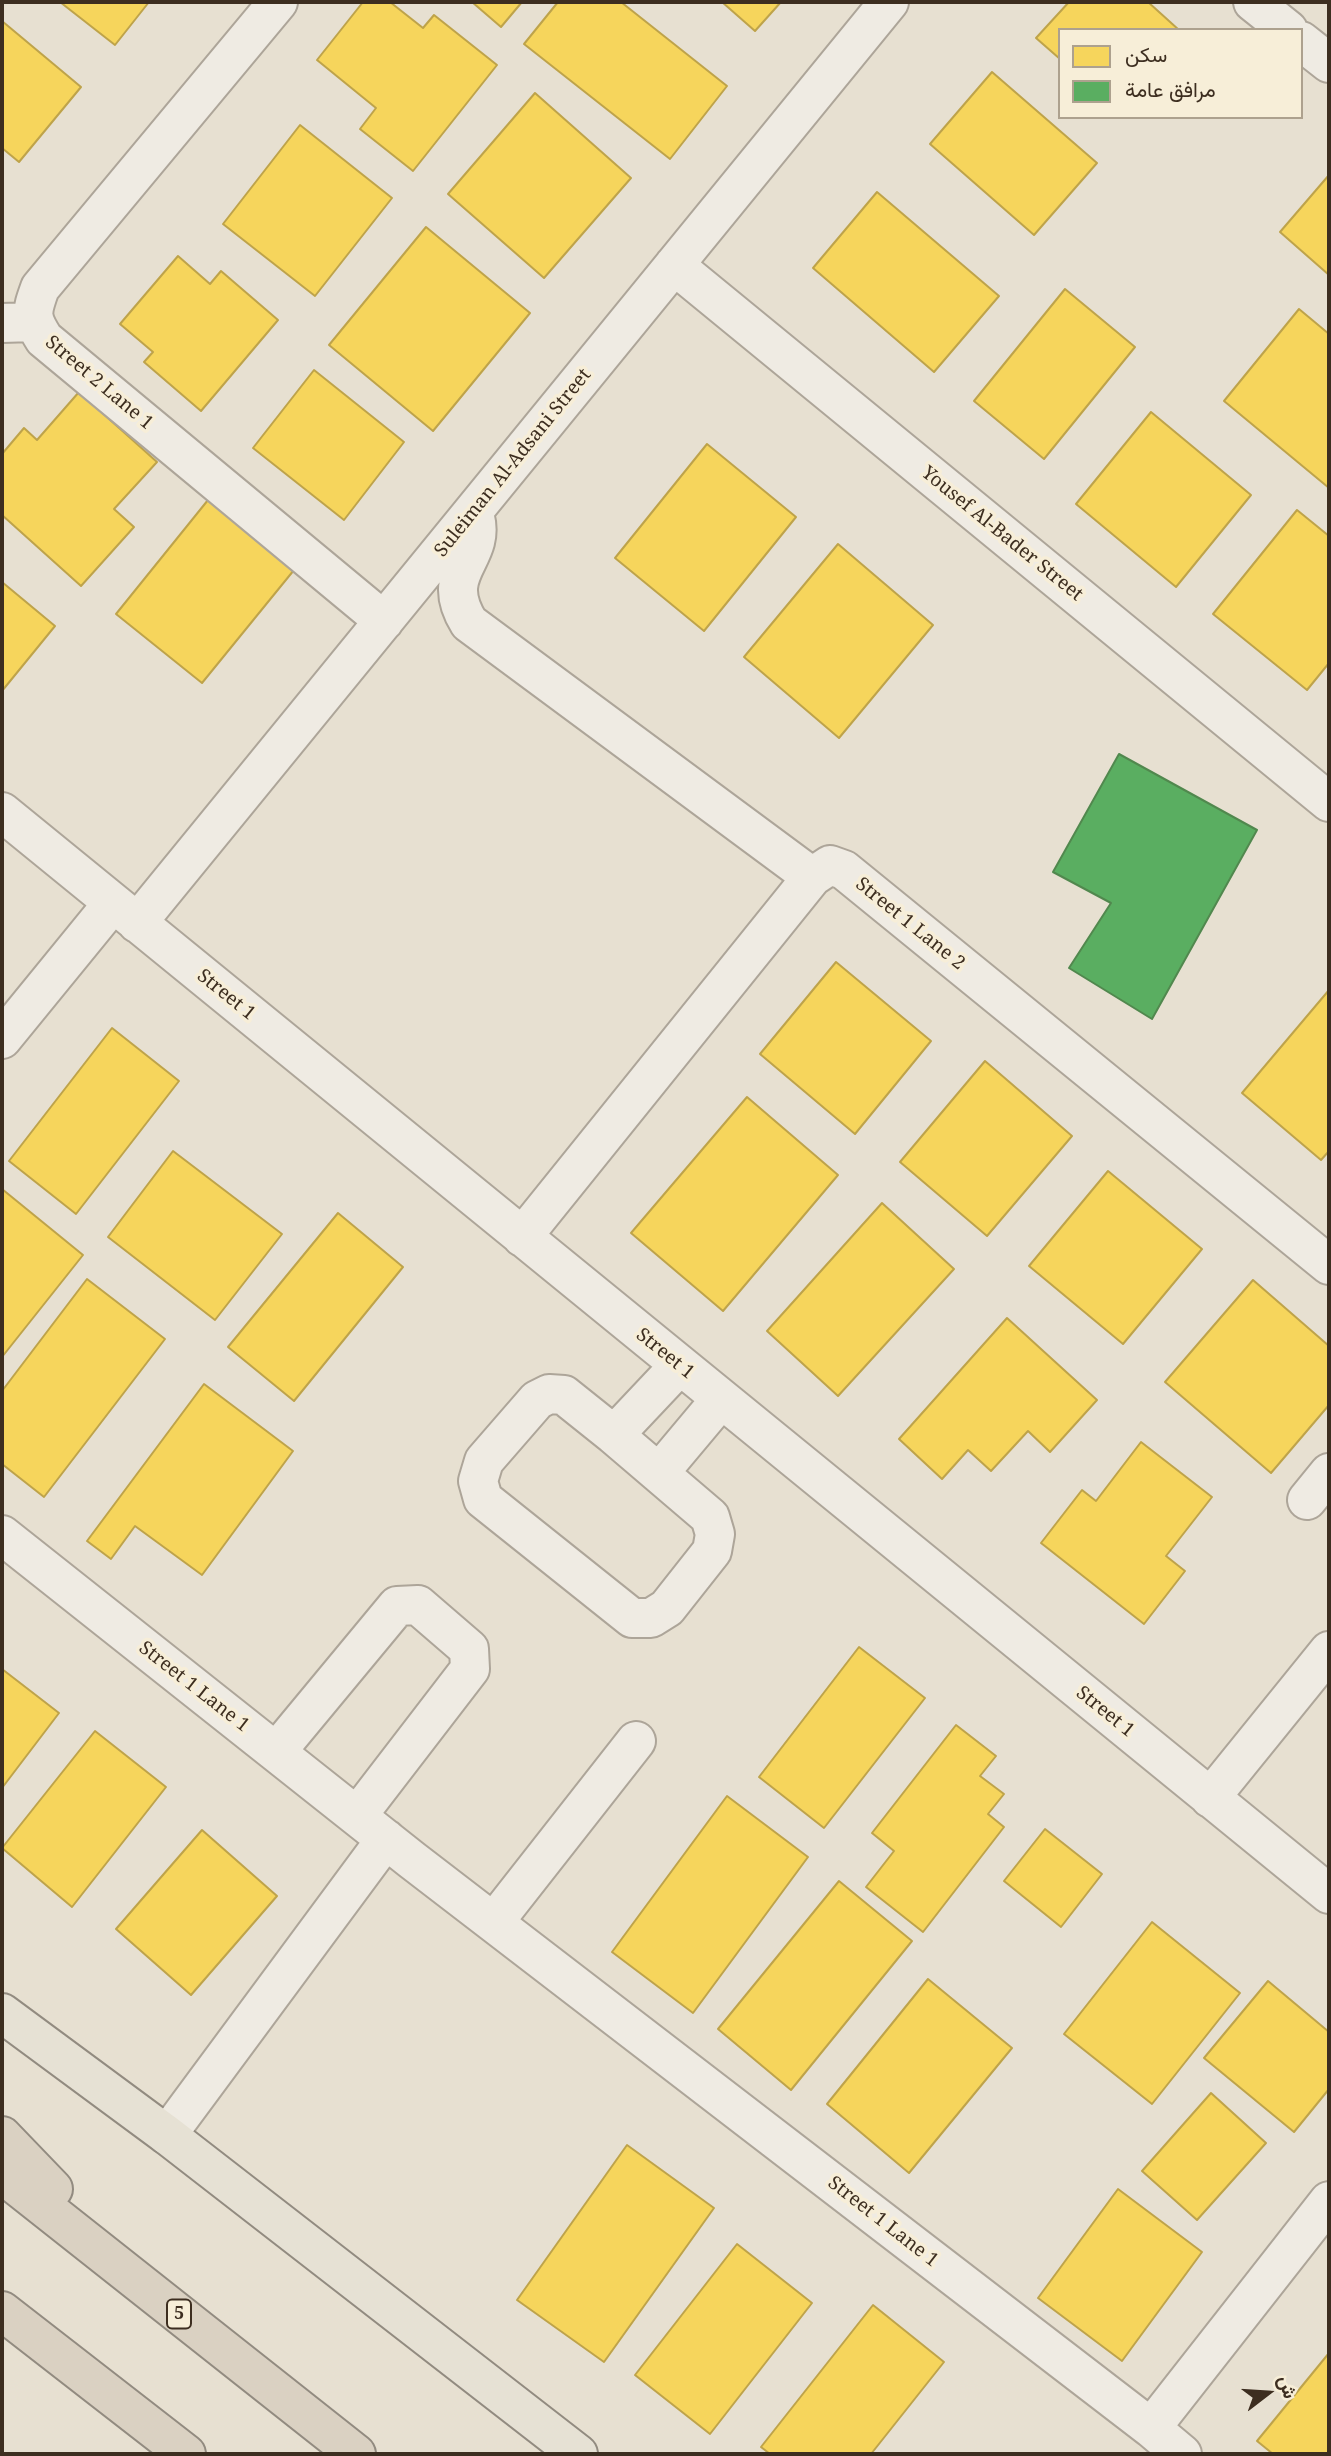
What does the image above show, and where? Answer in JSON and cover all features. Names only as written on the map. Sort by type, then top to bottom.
[{"type":"highway","points":[[2,2136],[164,2303]]},
{"type":"highway","name":"5","points":[[2,2174],[356,2454]]},
{"type":"highway","points":[[2,2311],[186,2454]]},
{"type":"main road","points":[[2,2013],[167,2135],[578,2454]]},
{"type":"street","name":"Suleiman Al-Adsani Street","points":[[125,913],[384,621],[889,2]]},
{"type":"street","points":[[1253,2],[1286,28]]},
{"type":"street","name":"Street 2 Lane 1","points":[[269,5],[40,288],[32,310],[18,323],[44,339],[384,621]]},
{"type":"street","points":[[1303,43],[1329,63]]},
{"type":"street","name":"Yousef Al-Bader Street","points":[[674,265],[1329,802]]},
{"type":"street","points":[[474,511],[476,538],[458,578],[457,594],[469,623],[812,877],[522,1237]]},
{"type":"street","name":"Street 1","points":[[2,813],[1329,1894]]},
{"type":"street","name":"Street 1 Lane 2","points":[[812,877],[830,865],[844,870],[1329,1265]]},
{"type":"street","points":[[2,1039],[125,913]]},
{"type":"street","points":[[614,1435],[680,1365]]},
{"type":"street","points":[[549,1394],[564,1395],[659,1473],[710,1517],[715,1534],[712,1552],[667,1608],[651,1618],[632,1618],[483,1499],[478,1481],[484,1461],[537,1400],[549,1394]]},
{"type":"street","points":[[659,1473],[721,1399]]},
{"type":"street","name":"Street 1 Lane 1","points":[[2,1535],[356,1816],[1182,2454]]},
{"type":"street","points":[[276,1752],[397,1606],[418,1605],[469,1649],[470,1669],[356,1816]]},
{"type":"street","points":[[1210,1797],[1329,1651]]},
{"type":"street","points":[[494,1922],[636,1741]]},
{"type":"street","points":[[167,2135],[386,1839]]},
{"type":"street","points":[[1151,2428],[1329,2202]]},
{"type":"building: سكن","points":[[60,2],[149,2],[115,45]]},
{"type":"building: سكن","points":[[363,2],[390,2],[423,28],[434,15],[497,65],[413,171],[360,129],[376,108],[317,60]]},
{"type":"building: سكن","points":[[472,2],[522,2],[501,27]]},
{"type":"building: سكن","points":[[558,2],[621,2],[727,86],[670,159],[524,44]]},
{"type":"building: سكن","points":[[722,2],[781,2],[755,31]]},
{"type":"building: سكن","points":[[1069,2],[1148,2],[1177,28],[1058,28],[1058,57],[1036,38]]},
{"type":"building: سكن","points":[[2,21],[81,87],[19,162],[2,148]]},
{"type":"building: سكن","points":[[992,72],[1097,163],[1034,235],[930,144]]},
{"type":"building: سكن","points":[[535,93],[631,178],[544,278],[448,194]]},
{"type":"building: سكن","points":[[300,125],[392,198],[315,296],[223,224]]},
{"type":"building: سكن","points":[[1329,175],[1329,275],[1280,232]]},
{"type":"building: سكن","points":[[877,192],[999,296],[934,372],[813,268]]},
{"type":"building: سكن","points":[[426,227],[530,313],[433,431],[329,345]]},
{"type":"building: سكن","points":[[178,256],[210,284],[221,271],[278,320],[201,411],[144,362],[153,352],[120,324]]},
{"type":"building: سكن","points":[[1065,289],[1135,347],[1044,459],[974,401]]},
{"type":"building: سكن","points":[[1299,309],[1329,334],[1329,488],[1224,401]]},
{"type":"building: سكن","points":[[314,370],[404,442],[344,520],[253,448]]},
{"type":"building: سكن","points":[[79,392],[157,462],[114,509],[134,527],[81,586],[2,515],[2,454],[24,428],[37,440]]},
{"type":"building: سكن","points":[[1151,412],[1251,495],[1176,587],[1076,504]]},
{"type":"building: سكن","points":[[707,444],[796,517],[704,631],[615,558]]},
{"type":"building: سكن","points":[[208,500],[294,570],[202,683],[116,614]]},
{"type":"building: سكن","points":[[1297,510],[1329,536],[1329,663],[1307,690],[1213,614]]},
{"type":"building: سكن","points":[[838,544],[933,625],[839,738],[744,657]]},
{"type":"building: سكن","points":[[2,582],[55,626],[2,691]]},
{"type":"building: سكن","points":[[836,962],[931,1041],[855,1134],[760,1054]]},
{"type":"building: سكن","points":[[1329,990],[1329,1151],[1321,1160],[1242,1093]]},
{"type":"building: سكن","points":[[112,1028],[179,1081],[76,1214],[9,1161]]},
{"type":"building: سكن","points":[[985,1061],[1072,1136],[987,1236],[900,1162]]},
{"type":"building: سكن","points":[[747,1097],[838,1175],[723,1311],[631,1233]]},
{"type":"building: سكن","points":[[173,1151],[282,1234],[215,1320],[108,1237]]},
{"type":"building: سكن","points":[[1108,1171],[1202,1249],[1123,1344],[1029,1266]]},
{"type":"building: سكن","points":[[2,1189],[83,1255],[2,1357]]},
{"type":"building: سكن","points":[[882,1203],[954,1269],[838,1396],[767,1331]]},
{"type":"building: سكن","points":[[338,1213],[403,1267],[294,1401],[228,1347]]},
{"type":"building: سكن","points":[[87,1279],[165,1339],[44,1497],[2,1464],[2,1391]]},
{"type":"building: سكن","points":[[1253,1280],[1329,1346],[1329,1405],[1271,1473],[1165,1382]]},
{"type":"building: سكن","points":[[1007,1318],[1097,1400],[1050,1452],[1028,1431],[991,1471],[968,1450],[942,1479],[899,1439]]},
{"type":"building: سكن","points":[[204,1384],[293,1451],[202,1575],[135,1526],[111,1559],[87,1541]]},
{"type":"building: سكن","points":[[1141,1442],[1212,1497],[1166,1556],[1185,1571],[1144,1624],[1041,1543],[1082,1490],[1096,1501]]},
{"type":"building: سكن","points":[[859,1647],[925,1698],[824,1828],[759,1777]]},
{"type":"building: سكن","points":[[2,1669],[59,1713],[2,1788]]},
{"type":"building: سكن","points":[[956,1725],[996,1756],[980,1776],[1004,1794],[988,1814],[1004,1827],[923,1932],[866,1887],[894,1851],[872,1833]]},
{"type":"building: سكن","points":[[95,1731],[166,1787],[72,1907],[2,1848]]},
{"type":"building: سكن","points":[[727,1796],[808,1857],[693,2013],[612,1952]]},
{"type":"building: سكن","points":[[1045,1829],[1102,1874],[1061,1927],[1004,1881]]},
{"type":"building: سكن","points":[[202,1830],[277,1896],[191,1995],[116,1929]]},
{"type":"building: سكن","points":[[839,1881],[912,1941],[791,2090],[718,2029]]},
{"type":"building: سكن","points":[[1152,1922],[1240,1993],[1152,2104],[1064,2034]]},
{"type":"building: سكن","points":[[928,1979],[1012,2048],[909,2173],[827,2104]]},
{"type":"building: سكن","points":[[1268,1981],[1329,2032],[1329,2089],[1294,2132],[1204,2058]]},
{"type":"building: سكن","points":[[1211,2093],[1266,2143],[1197,2220],[1142,2171]]},
{"type":"building: سكن","points":[[627,2145],[714,2208],[604,2362],[517,2300]]},
{"type":"building: سكن","points":[[1118,2189],[1202,2252],[1122,2361],[1038,2298]]},
{"type":"building: سكن","points":[[737,2244],[812,2303],[710,2434],[635,2375]]},
{"type":"building: سكن","points":[[873,2305],[944,2362],[871,2454],[770,2454],[761,2447]]},
{"type":"building: سكن","points":[[1329,2353],[1329,2454],[1273,2454],[1257,2441]]},
{"type":"building: مرافق عامة","points":[[1119,754],[1257,830],[1152,1019],[1069,968],[1111,903],[1053,872]]}]
